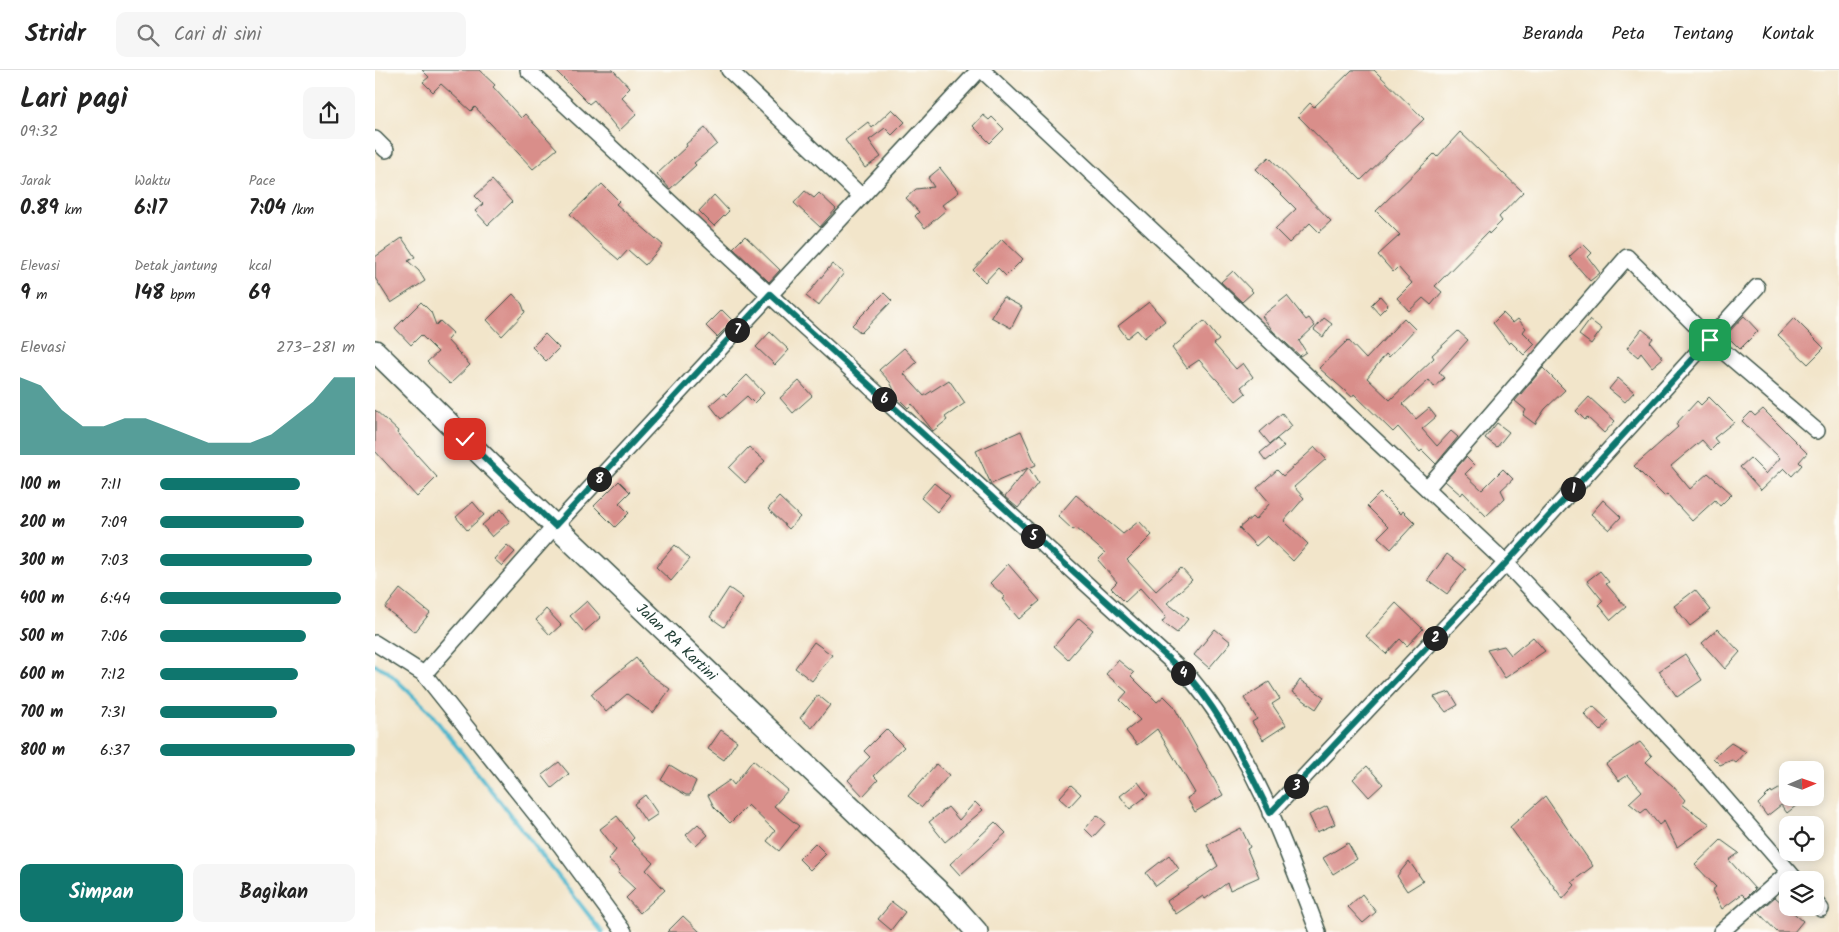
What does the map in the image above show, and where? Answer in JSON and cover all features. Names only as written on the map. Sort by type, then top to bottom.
[{"type":"main road","name":"Jalan RA Kartini","points":[[375,351],[555,526],[953,905],[977,932]]},
{"type":"street","points":[[528,70],[1191,679],[1211,704],[1230,733],[1270,813],[1318,932]]},
{"type":"street","points":[[729,70],[861,196]]},
{"type":"street","points":[[424,674],[555,526],[980,70],[1506,563],[1702,772],[1788,871]]},
{"type":"street","points":[[375,139],[386,150]]},
{"type":"street","points":[[1427,488],[1627,257],[1710,340],[1817,431]]},
{"type":"street","points":[[1270,813],[1506,563],[1757,287]]},
{"type":"street","points":[[375,643],[424,674],[561,846],[624,932]]},
{"type":"street","points":[[1721,932],[1779,886]]},
{"type":"building","points":[[422,70],[479,70],[495,85],[493,87],[521,118],[525,114],[557,149],[533,169],[475,107],[471,111],[441,84],[433,92],[423,82],[429,77]]},
{"type":"building","points":[[555,70],[613,70],[630,88],[621,97],[637,114],[619,131],[594,100],[589,104]]},
{"type":"building","points":[[1352,70],[1374,70],[1424,119],[1361,180],[1298,116],[1310,103],[1314,107]]},
{"type":"building","points":[[892,109],[905,122],[892,135],[885,128],[869,140],[881,157],[865,168],[845,140],[868,122],[872,128]]},
{"type":"building","points":[[983,115],[989,120],[992,117],[1004,129],[990,143],[973,126]]},
{"type":"building","points":[[705,128],[717,144],[694,163],[696,165],[670,189],[657,174],[687,146],[686,144]]},
{"type":"building","points":[[1460,132],[1523,192],[1499,217],[1502,221],[1489,234],[1488,232],[1435,286],[1442,292],[1431,305],[1423,298],[1409,311],[1397,298],[1412,283],[1398,267],[1393,272],[1378,255],[1400,235],[1376,211],[1434,154],[1437,157]]},
{"type":"building","points":[[1269,157],[1331,221],[1319,232],[1310,223],[1289,243],[1275,229],[1296,209],[1256,169]]},
{"type":"building","points":[[940,168],[959,192],[942,205],[946,210],[925,228],[915,216],[919,212],[906,198],[916,189],[934,187],[928,178]]},
{"type":"building","points":[[492,180],[512,202],[488,225],[475,211],[483,204],[475,196]]},
{"type":"building","points":[[602,184],[619,201],[616,204],[663,245],[645,265],[628,250],[619,260],[594,239],[570,214]]},
{"type":"building","points":[[805,191],[814,198],[819,193],[836,209],[820,227],[794,203]]},
{"type":"building","points":[[714,195],[729,211],[714,226],[699,211]]},
{"type":"building","points":[[745,236],[780,270],[769,282],[733,248]]},
{"type":"building","points":[[402,238],[415,257],[408,261],[419,271],[425,281],[391,303],[375,278],[375,257]]},
{"type":"building","points":[[1002,239],[1023,259],[1006,276],[998,268],[985,282],[973,270]]},
{"type":"building","points":[[1583,244],[1592,253],[1588,257],[1600,273],[1590,281],[1569,257]]},
{"type":"building","points":[[832,264],[844,273],[818,306],[806,296]]},
{"type":"building","points":[[1233,271],[1253,292],[1242,302],[1221,282]]},
{"type":"building","points":[[884,293],[892,301],[861,333],[852,325]]},
{"type":"building","points":[[513,294],[522,304],[525,312],[502,336],[487,320]]},
{"type":"building","points":[[1287,296],[1306,320],[1309,318],[1315,326],[1299,341],[1306,352],[1300,356],[1273,331],[1262,316]]},
{"type":"building","points":[[1380,296],[1388,305],[1379,314],[1371,305]]},
{"type":"building","points":[[1003,297],[1022,307],[1011,328],[991,317]]},
{"type":"building","points":[[421,302],[431,312],[436,325],[440,321],[453,333],[447,340],[470,365],[450,384],[427,362],[438,352],[421,335],[411,345],[395,328]]},
{"type":"building","points":[[1149,302],[1165,321],[1144,338],[1137,330],[1127,338],[1118,326]]},
{"type":"building","points":[[722,310],[733,321],[717,337],[706,326]]},
{"type":"building","points":[[1503,313],[1513,323],[1518,319],[1526,328],[1523,332],[1535,344],[1524,355],[1511,342],[1509,344],[1493,323]]},
{"type":"building","points":[[1744,316],[1758,331],[1740,349],[1726,335]]},
{"type":"building","points":[[1324,318],[1332,324],[1323,337],[1314,330]]},
{"type":"building","points":[[1404,318],[1415,329],[1389,357],[1386,354],[1367,378],[1390,400],[1434,358],[1432,355],[1458,331],[1468,340],[1439,372],[1444,378],[1434,387],[1429,380],[1403,404],[1416,419],[1429,408],[1436,417],[1422,429],[1437,446],[1451,431],[1458,437],[1436,464],[1422,450],[1420,452],[1398,427],[1393,432],[1354,394],[1352,397],[1319,368],[1348,340],[1366,359]]},
{"type":"building","points":[[1794,318],[1824,348],[1808,364],[1778,335]]},
{"type":"building","points":[[1590,320],[1602,329],[1591,344],[1579,335]]},
{"type":"building","points":[[1204,321],[1219,340],[1214,344],[1236,369],[1243,363],[1253,377],[1241,387],[1246,393],[1236,401],[1199,360],[1187,368],[1172,348]]},
{"type":"building","points":[[1642,329],[1653,338],[1650,342],[1663,358],[1652,367],[1641,353],[1638,357],[1627,348]]},
{"type":"building","points":[[770,332],[789,350],[775,365],[756,347]]},
{"type":"building","points":[[545,334],[559,348],[546,361],[532,347]]},
{"type":"building","points":[[904,348],[917,362],[904,374],[924,396],[949,380],[965,403],[945,417],[947,420],[933,431],[912,404],[908,408],[898,398],[890,382],[879,370]]},
{"type":"building","points":[[1543,368],[1565,390],[1545,409],[1535,424],[1523,415],[1526,410],[1515,401]]},
{"type":"building","points":[[747,375],[764,393],[754,403],[747,396],[721,419],[710,405],[724,393],[726,396]]},
{"type":"building","points":[[1618,378],[1634,392],[1625,402],[1609,389]]},
{"type":"building","points":[[799,381],[812,396],[793,413],[780,398]]},
{"type":"building","points":[[1589,397],[1615,421],[1604,433],[1587,417],[1585,420],[1576,411]]},
{"type":"building","points":[[1709,397],[1734,422],[1714,438],[1718,443],[1711,450],[1702,440],[1671,466],[1690,489],[1708,473],[1732,494],[1720,506],[1715,500],[1692,521],[1667,494],[1664,496],[1634,466],[1678,427],[1676,424],[1697,401],[1701,405]]},
{"type":"building","points":[[1763,409],[1807,453],[1799,462],[1802,465],[1792,476],[1784,468],[1761,490],[1740,467],[1750,458],[1766,474],[1780,458],[1742,421],[1751,412],[1755,416]]},
{"type":"building","points":[[375,410],[398,431],[397,433],[437,477],[417,497],[375,451]]},
{"type":"building","points":[[1282,413],[1292,426],[1270,444],[1260,432]]},
{"type":"building","points":[[1497,423],[1509,432],[1497,447],[1485,438]]},
{"type":"building","points":[[1021,431],[1036,465],[1029,468],[1038,483],[1018,508],[1005,497],[1028,468],[991,484],[976,451]]},
{"type":"building","points":[[1277,439],[1284,447],[1266,461],[1260,453]]},
{"type":"building","points":[[749,447],[765,461],[745,483],[729,468]]},
{"type":"building","points":[[1315,447],[1326,459],[1294,487],[1304,498],[1284,521],[1308,544],[1293,561],[1267,536],[1256,546],[1239,528],[1252,517],[1255,520],[1270,503],[1257,488],[1277,470],[1283,476]]},
{"type":"building","points":[[1466,457],[1474,465],[1465,474],[1482,490],[1503,469],[1513,479],[1501,490],[1505,498],[1486,516],[1463,492],[1461,495],[1445,481]]},
{"type":"building","points":[[619,481],[630,492],[619,503],[629,513],[615,527],[594,506]]},
{"type":"building","points":[[934,483],[950,496],[937,512],[921,498]]},
{"type":"building","points":[[1380,493],[1401,514],[1403,511],[1415,523],[1391,549],[1378,537],[1388,527],[1367,506]]},
{"type":"building","points":[[1076,495],[1123,534],[1139,521],[1152,535],[1127,560],[1156,591],[1181,568],[1192,580],[1167,603],[1188,619],[1177,633],[1162,622],[1166,617],[1140,588],[1125,602],[1111,588],[1117,582],[1098,560],[1105,553],[1076,528],[1073,530],[1058,516]]},
{"type":"building","points":[[779,497],[800,517],[789,529],[768,509]]},
{"type":"building","points":[[1603,500],[1621,517],[1609,530],[1591,514]]},
{"type":"building","points":[[473,502],[484,515],[467,530],[456,517]]},
{"type":"building","points":[[501,509],[510,521],[492,537],[482,525]]},
{"type":"building","points":[[507,545],[515,552],[502,566],[494,559]]},
{"type":"building","points":[[675,545],[690,559],[671,581],[656,567]]},
{"type":"building","points":[[1447,554],[1466,569],[1447,594],[1428,580]]},
{"type":"building","points":[[1008,564],[1040,601],[1019,619],[1002,599],[1005,597],[990,583]]},
{"type":"building","points":[[1600,571],[1609,582],[1606,584],[1626,607],[1611,620],[1599,605],[1603,601],[1587,581]]},
{"type":"building","points":[[729,588],[743,598],[724,627],[710,617]]},
{"type":"building","points":[[400,589],[430,613],[415,632],[385,608]]},
{"type":"building","points":[[1695,590],[1711,610],[1690,626],[1674,606]]},
{"type":"building","points":[[587,601],[601,617],[584,632],[570,616]]},
{"type":"building","points":[[1396,603],[1423,629],[1407,646],[1400,639],[1386,654],[1366,636]]},
{"type":"building","points":[[546,609],[561,625],[550,635],[536,620]]},
{"type":"building","points":[[1079,618],[1093,630],[1068,659],[1054,646]]},
{"type":"building","points":[[1215,629],[1231,642],[1209,668],[1194,655]]},
{"type":"building","points":[[1718,629],[1740,652],[1725,669],[1702,643]]},
{"type":"building","points":[[1533,637],[1545,651],[1505,678],[1487,650],[1504,646],[1511,655]]},
{"type":"building","points":[[814,642],[832,655],[812,681],[795,668]]},
{"type":"building","points":[[1685,654],[1702,680],[1677,697],[1659,671]]},
{"type":"building","points":[[636,658],[648,673],[670,689],[653,713],[627,694],[606,712],[591,694]]},
{"type":"building","points":[[1118,660],[1134,673],[1131,676],[1157,702],[1164,696],[1173,705],[1223,795],[1195,812],[1187,798],[1195,793],[1157,729],[1137,745],[1126,731],[1140,720],[1120,700],[1127,692],[1106,674]]},
{"type":"building","points":[[1300,680],[1324,697],[1316,709],[1292,692]]},
{"type":"building","points":[[1269,682],[1280,699],[1272,704],[1286,725],[1263,740],[1252,722],[1257,719],[1244,698]]},
{"type":"building","points":[[1450,692],[1458,705],[1446,712],[1434,697]]},
{"type":"building","points":[[818,695],[830,705],[812,728],[800,718]]},
{"type":"building","points":[[1593,706],[1609,721],[1600,731],[1584,714]]},
{"type":"building","points":[[886,729],[904,747],[874,776],[878,780],[863,796],[848,780],[870,757],[864,751]]},
{"type":"building","points":[[721,730],[737,741],[724,760],[708,749]]},
{"type":"building","points":[[1640,742],[1652,756],[1646,762],[1673,786],[1685,800],[1682,804],[1710,824],[1677,847],[1664,821],[1659,825],[1646,809],[1641,813],[1629,803],[1642,791],[1628,775],[1619,781],[1606,764]]},
{"type":"building","points":[[1731,743],[1746,752],[1736,763],[1732,760],[1720,765],[1713,758]]},
{"type":"building","points":[[753,760],[788,790],[774,806],[799,826],[779,851],[767,841],[775,831],[748,805],[730,823],[714,807],[708,795],[730,780],[734,785]]},
{"type":"building","points":[[559,762],[569,774],[552,788],[542,775]]},
{"type":"building","points":[[936,764],[949,775],[922,807],[908,796]]},
{"type":"building","points":[[670,765],[696,781],[690,795],[686,795],[661,780]]},
{"type":"building","points":[[1367,766],[1383,784],[1369,797],[1353,779]]},
{"type":"building","points":[[1138,782],[1148,795],[1130,809],[1120,796]]},
{"type":"building","points":[[1071,785],[1081,794],[1069,807],[1059,798]]},
{"type":"building","points":[[1779,789],[1780,806],[1767,816],[1758,804],[1771,791],[1772,793]]},
{"type":"building","points":[[645,795],[658,814],[646,822],[634,804]]},
{"type":"building","points":[[1545,796],[1593,866],[1572,882],[1575,885],[1563,899],[1510,827]]},
{"type":"building","points":[[975,802],[983,810],[945,842],[929,822],[948,807],[959,820]]},
{"type":"building","points":[[1327,806],[1335,824],[1317,832],[1309,815]]},
{"type":"building","points":[[1782,806],[1796,806],[1787,813]]},
{"type":"building","points":[[1097,815],[1106,823],[1093,837],[1085,829]]},
{"type":"building","points":[[617,816],[634,838],[631,841],[653,862],[646,870],[665,890],[640,913],[626,898],[635,889],[618,873],[620,870],[608,860],[616,850],[600,829]]},
{"type":"building","points":[[995,822],[1006,833],[960,875],[950,864]]},
{"type":"building","points":[[698,824],[708,835],[696,846],[686,835]]},
{"type":"building","points":[[1241,828],[1250,847],[1247,849],[1259,877],[1230,890],[1227,883],[1205,899],[1203,896],[1176,914],[1167,901],[1218,866],[1207,845]]},
{"type":"building","points":[[1721,840],[1739,853],[1729,860],[1755,889],[1746,898],[1742,894],[1722,909],[1712,890],[1716,887],[1695,865]]},
{"type":"building","points":[[815,843],[826,854],[810,870],[799,859]]},
{"type":"building","points":[[1348,843],[1357,859],[1333,874],[1323,858]]},
{"type":"building","points":[[1169,855],[1179,869],[1156,886],[1146,873]]},
{"type":"building","points":[[1409,861],[1423,881],[1407,891],[1397,876]]},
{"type":"building","points":[[1362,894],[1376,912],[1363,923],[1348,907]]},
{"type":"building","points":[[1775,897],[1779,900],[1779,916],[1797,916],[1803,921],[1794,932],[1777,932],[1758,912]]},
{"type":"building","points":[[892,902],[905,912],[891,930],[878,919]]},
{"type":"building","points":[[683,916],[700,932],[667,932]]},
{"type":"waterway","points":[[375,665],[386,670],[429,711],[602,932]]},
{"type":"route","points":[[465,439],[555,526],[770,294],[1191,679],[1211,704],[1230,733],[1270,813],[1506,563],[1710,340]]}]
